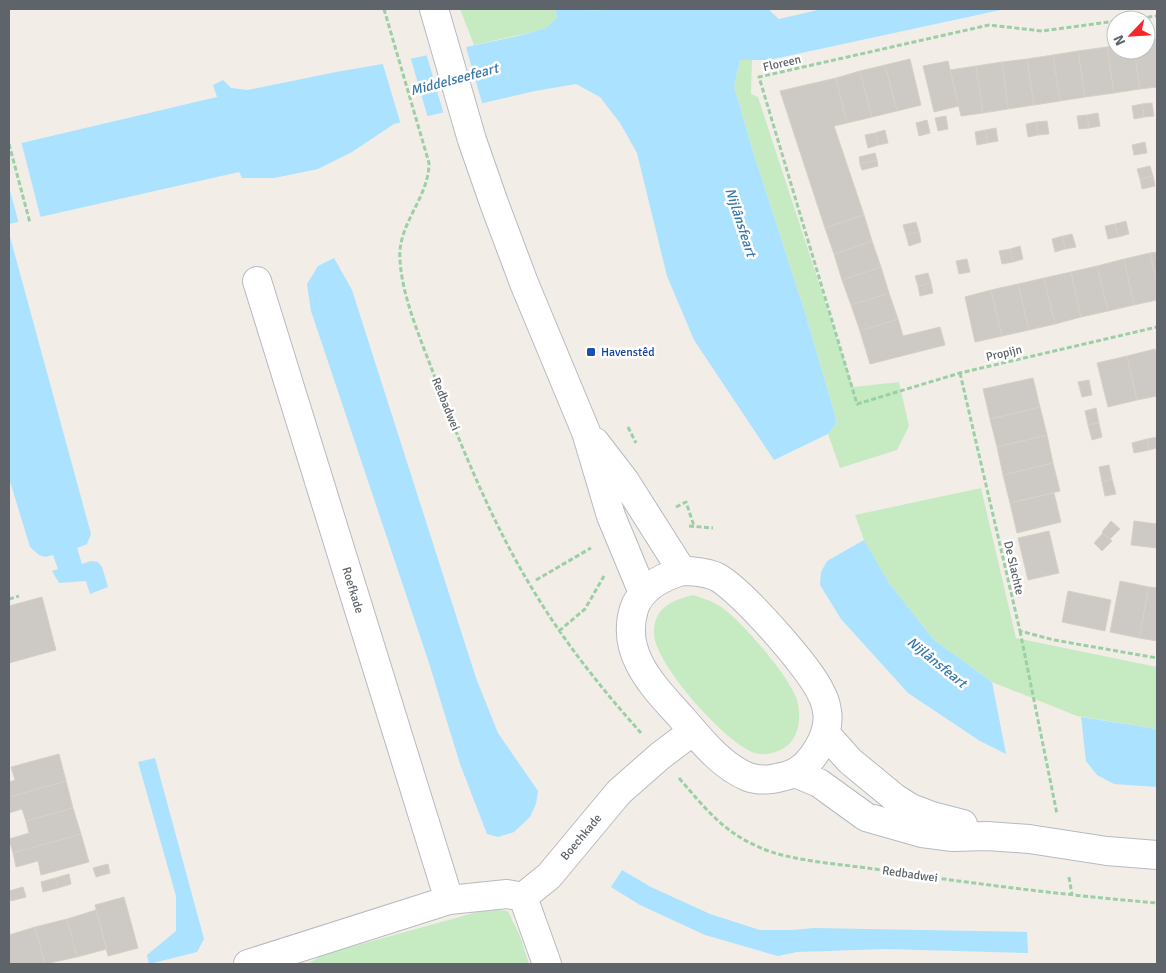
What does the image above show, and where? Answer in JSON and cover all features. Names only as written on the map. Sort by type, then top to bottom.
[{"type":"street","points":[[434,9],[472,140],[524,284],[586,432],[611,516],[643,594]]},
{"type":"street","name":"Roefkade","points":[[256,281],[449,900]]},
{"type":"street","points":[[586,432],[625,481],[682,571]]},
{"type":"street","points":[[682,571],[696,571],[716,577],[736,591],[759,614],[805,668],[821,692],[828,712],[825,733],[817,752],[795,773],[766,780],[750,777],[733,769],[693,731],[655,688],[639,663],[631,644],[630,620],[636,603],[655,583],[668,575],[682,571]]},
{"type":"street","name":"Boechkade","points":[[523,897],[549,876],[619,792],[660,756],[693,731]]},
{"type":"street","points":[[825,733],[850,761],[895,798],[911,808],[932,816],[960,823],[987,836]]},
{"type":"street","points":[[795,773],[819,783],[866,817],[922,833],[953,837],[987,836],[1029,839],[1064,845],[1157,855]]},
{"type":"street","points":[[248,964],[449,900],[507,894],[523,897],[547,964]]},
{"type":"path","name":"Redbadwei","points":[[384,9],[429,163],[429,175],[425,188],[401,239],[399,258],[411,311],[444,400],[497,522],[529,584],[586,669],[660,756]]},
{"type":"path","name":"Floreen","points":[[857,404],[759,77],[989,26],[1042,31],[1106,22]]},
{"type":"path","points":[[9,144],[30,222]]},
{"type":"path","name":"Propijn","points":[[857,404],[960,373],[1157,328]]},
{"type":"path","name":"De Slachte","points":[[960,373],[1020,631],[1064,845],[1072,895]]},
{"type":"path","points":[[686,502],[694,526],[713,528]]},
{"type":"path","points":[[536,580],[594,547]]},
{"type":"path","points":[[9,599],[19,596]]},
{"type":"path","points":[[1020,631],[1054,640],[1157,658]]},
{"type":"path","name":"Redbadwei","points":[[687,787],[714,819],[737,836],[760,848],[792,856],[917,876],[1072,895],[1157,903]]},
{"type":"green space","points":[[460,9],[555,9],[557,17],[547,29],[474,45]]},
{"type":"green space","points":[[752,59],[751,94],[758,97],[853,387],[899,382],[909,426],[897,450],[840,468],[828,434],[837,422],[734,86],[740,60]]},
{"type":"green space","points":[[981,488],[1016,638],[1157,667],[1157,729],[1077,716],[992,682],[934,640],[889,583],[864,540],[855,515]]},
{"type":"green space","points":[[693,595],[717,604],[733,616],[776,665],[793,690],[799,713],[798,727],[793,739],[784,748],[774,753],[762,754],[742,747],[727,735],[694,701],[666,664],[657,647],[654,634],[657,618],[660,612],[671,603]]},
{"type":"green space","points":[[488,909],[508,911],[520,936],[529,964],[308,964],[322,955]]},
{"type":"water","points":[[555,9],[768,9],[779,19],[822,9],[1005,9],[769,60],[740,60],[734,86],[837,422],[828,434],[774,460],[694,340],[667,276],[637,153],[620,123],[600,97],[576,84],[535,91],[394,124],[352,152],[318,169],[274,178],[242,178],[239,172],[9,224],[9,146],[217,97],[213,85],[223,80],[231,88],[248,90],[518,36],[547,28],[557,17]]},
{"type":"water","points":[[9,233],[91,534],[87,544],[77,548],[82,564],[91,561],[98,562],[102,567],[108,587],[90,594],[86,581],[59,583],[52,571],[58,569],[53,555],[45,557],[39,555],[30,547],[9,478]]},
{"type":"water","points":[[334,258],[352,290],[476,678],[498,733],[538,791],[536,804],[530,817],[514,832],[498,837],[487,834],[460,764],[429,663],[311,311],[307,284],[318,266]]},
{"type":"water","name":"Nijlânsfeart","points":[[864,540],[889,583],[934,640],[992,682],[1006,754],[980,741],[908,693],[841,619],[820,585],[821,572],[827,561]]},
{"type":"water","points":[[1081,717],[1157,729],[1157,787],[1114,784],[1097,775],[1086,761]]},
{"type":"water","points":[[155,758],[204,939],[197,952],[149,964],[147,955],[176,931],[176,896],[138,762]]},
{"type":"water","points":[[622,870],[651,887],[710,914],[760,930],[814,928],[1027,932],[1028,953],[887,949],[797,952],[778,956],[705,935],[640,905],[611,887]]},
{"type":"pier","points":[[465,44],[483,106],[444,115],[426,53]]},
{"type":"pier","points":[[410,56],[428,118],[401,125],[382,61]]},
{"type":"pier","points":[[21,141],[41,219],[19,224],[9,187],[9,144]]},
{"type":"building","points":[[1156,39],[1157,87],[1140,89],[1136,60],[1156,60]]},
{"type":"building","points":[[1106,47],[1106,60],[1109,60],[1114,93],[1085,97],[1078,51]]},
{"type":"building","points":[[1078,51],[1085,97],[1060,101],[1053,55]]},
{"type":"building","points":[[1053,55],[1060,101],[1034,105],[1027,59]]},
{"type":"building","points":[[910,59],[921,105],[897,111],[885,65]]},
{"type":"building","points":[[1027,59],[1034,105],[1008,109],[1002,62]]},
{"type":"building","points":[[1109,60],[1136,60],[1140,89],[1114,93]]},
{"type":"building","points":[[948,61],[959,106],[934,112],[923,66]]},
{"type":"building","points":[[1002,62],[1008,109],[983,113],[976,66]]},
{"type":"building","points":[[885,65],[897,111],[872,117],[860,71]]},
{"type":"building","points":[[976,66],[983,113],[961,116],[950,70]]},
{"type":"building","points":[[860,71],[872,117],[847,123],[836,78]]},
{"type":"building","points":[[836,78],[847,123],[834,126],[864,215],[825,228],[780,91]]},
{"type":"building","points":[[1152,103],[1154,116],[1144,117],[1142,104]]},
{"type":"building","points":[[1142,104],[1144,117],[1134,119],[1132,106]]},
{"type":"building","points":[[1098,113],[1100,126],[1089,128],[1087,115]]},
{"type":"building","points":[[1087,115],[1089,128],[1079,129],[1077,116]]},
{"type":"building","points":[[946,116],[948,129],[938,131],[935,118]]},
{"type":"building","points":[[927,120],[930,133],[919,136],[916,123]]},
{"type":"building","points":[[1047,121],[1049,134],[1038,135],[1036,122]]},
{"type":"building","points":[[1036,122],[1038,135],[1028,137],[1026,124]]},
{"type":"building","points":[[996,128],[998,141],[987,143],[985,130]]},
{"type":"building","points":[[885,130],[888,143],[878,145],[875,133]]},
{"type":"building","points":[[985,130],[987,143],[977,145],[975,132]]},
{"type":"building","points":[[875,133],[878,145],[868,148],[865,135]]},
{"type":"building","points":[[1145,142],[1147,153],[1134,155],[1132,145]]},
{"type":"building","points":[[875,153],[877,160],[860,164],[859,157]]},
{"type":"building","points":[[877,160],[878,166],[862,170],[860,164]]},
{"type":"building","points":[[1150,166],[1153,176],[1140,179],[1137,169]]},
{"type":"building","points":[[1153,176],[1155,186],[1142,189],[1140,179]]},
{"type":"building","points":[[864,215],[872,241],[834,254],[825,228]]},
{"type":"building","points":[[1126,221],[1129,234],[1118,237],[1115,224]]},
{"type":"building","points":[[916,222],[919,232],[906,235],[903,225]]},
{"type":"building","points":[[1115,224],[1118,237],[1108,239],[1105,226]]},
{"type":"building","points":[[919,232],[921,242],[909,246],[906,235]]},
{"type":"building","points":[[1072,234],[1076,247],[1065,249],[1063,236]]},
{"type":"building","points":[[1063,236],[1065,249],[1055,252],[1052,239]]},
{"type":"building","points":[[872,241],[881,267],[842,280],[834,254]]},
{"type":"building","points":[[1020,246],[1023,259],[1013,262],[1010,249]]},
{"type":"building","points":[[1010,249],[1013,262],[1002,264],[999,251]]},
{"type":"building","points":[[1157,252],[1157,284],[1150,253]]},
{"type":"building","points":[[1150,253],[1157,284],[1157,300],[1134,305],[1124,259]]},
{"type":"building","points":[[967,259],[970,272],[959,274],[956,261]]},
{"type":"building","points":[[1124,259],[1134,305],[1108,311],[1097,266]]},
{"type":"building","points":[[1097,266],[1108,311],[1081,317],[1071,272]]},
{"type":"building","points":[[881,267],[889,293],[851,305],[842,280]]},
{"type":"building","points":[[1071,272],[1081,317],[1055,324],[1044,278]]},
{"type":"building","points":[[928,273],[931,283],[918,286],[915,276]]},
{"type":"building","points":[[1044,278],[1055,324],[1029,330],[1018,284]]},
{"type":"building","points":[[931,283],[933,293],[920,296],[918,286]]},
{"type":"building","points":[[1018,284],[1029,330],[1002,336],[991,290]]},
{"type":"building","points":[[991,290],[1002,336],[975,342],[965,297]]},
{"type":"building","points":[[889,293],[898,319],[860,331],[851,305]]},
{"type":"building","points":[[898,319],[903,336],[940,327],[945,345],[870,364],[860,331]]},
{"type":"building","points":[[1155,349],[1157,359],[1157,396],[1137,400],[1127,356]]},
{"type":"building","points":[[1127,356],[1137,400],[1108,407],[1097,363]]},
{"type":"building","points":[[1033,378],[1040,407],[990,419],[983,389]]},
{"type":"building","points":[[1089,380],[1092,395],[1082,397],[1078,382]]},
{"type":"building","points":[[1040,407],[1047,435],[997,447],[990,419]]},
{"type":"building","points":[[1096,408],[1099,423],[1088,425],[1085,411]]},
{"type":"building","points":[[1099,423],[1102,437],[1092,440],[1088,425]]},
{"type":"building","points":[[1047,435],[1053,463],[1003,475],[997,447]]},
{"type":"building","points":[[1157,437],[1157,448],[1149,450],[1147,439]]},
{"type":"building","points":[[1147,439],[1149,450],[1134,453],[1132,443]]},
{"type":"building","points":[[1053,463],[1060,491],[1010,503],[1003,475]]},
{"type":"building","points":[[1109,465],[1112,479],[1102,482],[1099,467]]},
{"type":"building","points":[[1112,479],[1116,494],[1105,496],[1102,482]]},
{"type":"building","points":[[1054,493],[1061,522],[1017,533],[1010,503]]},
{"type":"building","points":[[1111,521],[1120,529],[1110,539],[1102,532]]},
{"type":"building","points":[[1134,521],[1157,524],[1157,548],[1131,545]]},
{"type":"building","points":[[1049,531],[1059,573],[1028,580],[1018,538]]},
{"type":"building","points":[[1103,533],[1112,541],[1102,551],[1094,543]]},
{"type":"building","points":[[1120,581],[1149,587],[1139,638],[1110,632]]},
{"type":"building","points":[[1149,587],[1157,588],[1157,641],[1139,638]]},
{"type":"building","points":[[1068,591],[1111,600],[1105,631],[1062,622]]},
{"type":"building","points":[[42,597],[56,650],[9,663],[9,606]]},
{"type":"building","points":[[59,754],[66,781],[9,797],[9,782],[15,780],[11,767]]},
{"type":"building","points":[[66,781],[73,808],[26,821],[22,809],[9,813],[9,797]]},
{"type":"building","points":[[73,808],[81,834],[13,853],[9,839],[29,833],[26,821]]},
{"type":"building","points":[[81,834],[89,862],[41,875],[38,861],[16,867],[13,853]]},
{"type":"building","points":[[108,864],[110,873],[96,877],[93,868]]},
{"type":"building","points":[[69,874],[71,884],[58,888],[55,878]]},
{"type":"building","points":[[55,878],[58,888],[43,892],[41,882]]},
{"type":"building","points":[[23,887],[26,897],[11,901],[9,891]]},
{"type":"building","points":[[124,897],[138,948],[108,956],[95,905]]},
{"type":"building","points":[[96,910],[107,949],[77,957],[67,919]]},
{"type":"building","points":[[67,919],[77,957],[45,964],[35,927]]},
{"type":"building","points":[[35,927],[45,964],[10,964],[9,935]]},
{"type":"place","name":"Havenstêd","points":[[591,352]]},
{"type":"water label","name":"Middelseefeart","points":[[454,79]]}]
